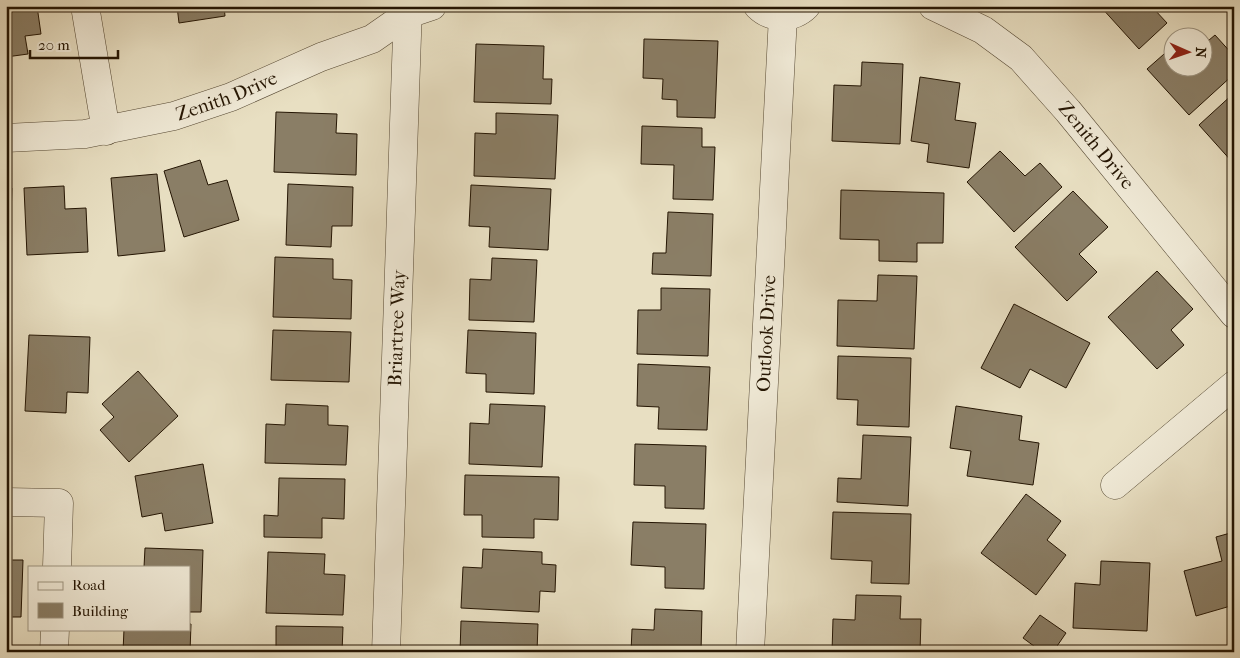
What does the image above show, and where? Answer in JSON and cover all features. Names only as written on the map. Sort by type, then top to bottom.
[{"type":"street","points":[[85,6],[106,132]]},
{"type":"street","name":"Zenith Drive","points":[[933,6],[983,30],[1021,58],[1068,111],[1234,314]]},
{"type":"street","name":"Zenith Drive","points":[[6,138],[106,132],[174,116],[232,97],[321,57],[372,39],[416,9]]},
{"type":"street","name":"Briartree Way","points":[[386,652],[416,9]]},
{"type":"street","name":"Outlook Drive","points":[[750,652],[782,10]]},
{"type":"street","points":[[1115,485],[1234,386]]},
{"type":"street","points":[[6,502],[59,503],[57,566]]},
{"type":"street","points":[[54,652],[55,630]]},
{"type":"building","points":[[6,6],[37,6],[41,34],[25,36],[28,54],[6,57]]},
{"type":"building","points":[[177,6],[224,6],[225,16],[179,23]]},
{"type":"building","points":[[1100,6],[1157,6],[1154,9],[1167,23],[1139,49]]},
{"type":"building","points":[[1215,35],[1234,56],[1234,74],[1189,115],[1147,69],[1162,56],[1162,78],[1212,78],[1212,38]]},
{"type":"building","points":[[644,39],[718,41],[715,118],[677,117],[677,100],[662,99],[663,79],[643,78]]},
{"type":"building","points":[[476,44],[544,46],[543,79],[552,79],[551,104],[474,102]]},
{"type":"building","points":[[862,62],[903,64],[900,144],[832,141],[834,85],[861,86]]},
{"type":"building","points":[[920,77],[960,83],[955,120],[976,123],[969,168],[927,162],[929,144],[911,141]]},
{"type":"building","points":[[1234,93],[1234,164],[1199,125]]},
{"type":"building","points":[[276,112],[337,114],[336,133],[357,134],[356,175],[274,172]]},
{"type":"building","points":[[496,113],[558,115],[555,179],[474,176],[475,133],[496,134]]},
{"type":"building","points":[[642,126],[702,128],[702,147],[715,147],[713,200],[673,199],[674,165],[641,164]]},
{"type":"building","points":[[1000,151],[1025,176],[1040,163],[1062,187],[1014,232],[967,182]]},
{"type":"building","points":[[200,160],[208,185],[227,180],[239,220],[184,237],[164,171]]},
{"type":"building","points":[[157,174],[165,251],[118,256],[111,178]]},
{"type":"building","points":[[288,184],[353,187],[352,226],[332,226],[331,247],[286,245]]},
{"type":"building","points":[[471,185],[551,189],[548,250],[489,247],[490,227],[469,226]]},
{"type":"building","points":[[64,186],[65,209],[86,208],[88,252],[27,255],[24,188]]},
{"type":"building","points":[[6,188],[12,188],[9,269],[6,269]]},
{"type":"building","points":[[841,190],[944,193],[943,243],[917,243],[917,262],[879,261],[879,240],[840,239]]},
{"type":"building","points":[[1073,191],[1108,227],[1079,254],[1097,272],[1067,301],[1015,247]]},
{"type":"building","points":[[668,212],[713,214],[711,276],[652,274],[653,253],[666,253]]},
{"type":"building","points":[[275,257],[333,259],[333,279],[352,280],[351,319],[273,317]]},
{"type":"building","points":[[492,258],[537,260],[534,322],[469,320],[470,279],[491,280]]},
{"type":"building","points":[[1157,271],[1193,309],[1171,330],[1184,345],[1157,369],[1108,317]]},
{"type":"building","points":[[878,275],[917,276],[914,349],[837,346],[838,300],[877,301]]},
{"type":"building","points":[[661,288],[710,289],[708,356],[637,354],[638,310],[661,310]]},
{"type":"building","points":[[1014,304],[1090,343],[1066,388],[1030,369],[1020,388],[981,368]]},
{"type":"building","points":[[273,330],[351,332],[349,382],[271,380]]},
{"type":"building","points":[[468,330],[536,333],[534,394],[486,392],[486,374],[466,373]]},
{"type":"building","points":[[29,335],[90,337],[88,393],[67,392],[66,413],[25,411]]},
{"type":"building","points":[[838,356],[911,358],[909,427],[857,425],[858,400],[837,399]]},
{"type":"building","points":[[638,364],[710,367],[707,430],[658,429],[659,407],[637,406]]},
{"type":"building","points":[[138,371],[178,416],[129,462],[100,430],[114,417],[102,404]]},
{"type":"building","points":[[286,404],[328,406],[328,425],[348,426],[346,465],[265,463],[266,424],[285,425]]},
{"type":"building","points":[[490,404],[545,406],[542,467],[469,464],[470,423],[489,424]]},
{"type":"building","points":[[956,406],[1022,416],[1019,440],[1039,443],[1033,485],[967,476],[971,451],[950,448]]},
{"type":"building","points":[[863,435],[911,437],[908,506],[837,502],[838,478],[861,479]]},
{"type":"building","points":[[635,444],[706,446],[704,509],[665,508],[665,486],[634,485]]},
{"type":"building","points":[[203,464],[213,523],[165,531],[162,513],[142,517],[135,476]]},
{"type":"building","points":[[465,475],[559,477],[558,520],[534,519],[534,538],[482,537],[482,515],[464,515]]},
{"type":"building","points":[[279,478],[345,479],[344,519],[322,518],[322,538],[264,537],[264,515],[278,516]]},
{"type":"building","points":[[1026,494],[1061,521],[1047,540],[1066,555],[1036,595],[981,553]]},
{"type":"building","points":[[833,512],[911,514],[909,584],[871,583],[872,561],[831,559]]},
{"type":"building","points":[[633,522],[706,524],[704,589],[665,588],[665,567],[631,565]]},
{"type":"building","points":[[1234,532],[1234,605],[1196,616],[1184,571],[1222,561],[1216,537]]},
{"type":"building","points":[[145,548],[203,550],[201,612],[190,612],[190,566],[144,566]]},
{"type":"building","points":[[483,549],[542,552],[542,564],[556,565],[555,592],[540,591],[539,612],[461,608],[463,567],[482,568]]},
{"type":"building","points":[[268,552],[325,554],[324,574],[345,575],[343,615],[266,613]]},
{"type":"building","points":[[6,560],[23,560],[21,617],[6,617]]},
{"type":"building","points":[[1101,561],[1150,563],[1147,631],[1073,628],[1075,583],[1100,585]]},
{"type":"building","points":[[856,595],[901,596],[900,619],[921,619],[920,652],[832,652],[833,619],[855,620]]},
{"type":"building","points":[[655,609],[702,611],[701,652],[631,652],[632,629],[654,630]]},
{"type":"building","points":[[1040,615],[1066,633],[1053,652],[1042,652],[1023,638]]},
{"type":"building","points":[[461,621],[538,624],[537,652],[460,652]]},
{"type":"building","points":[[191,624],[190,652],[123,652],[124,630],[190,630]]},
{"type":"building","points":[[276,626],[343,627],[342,652],[276,652]]}]
